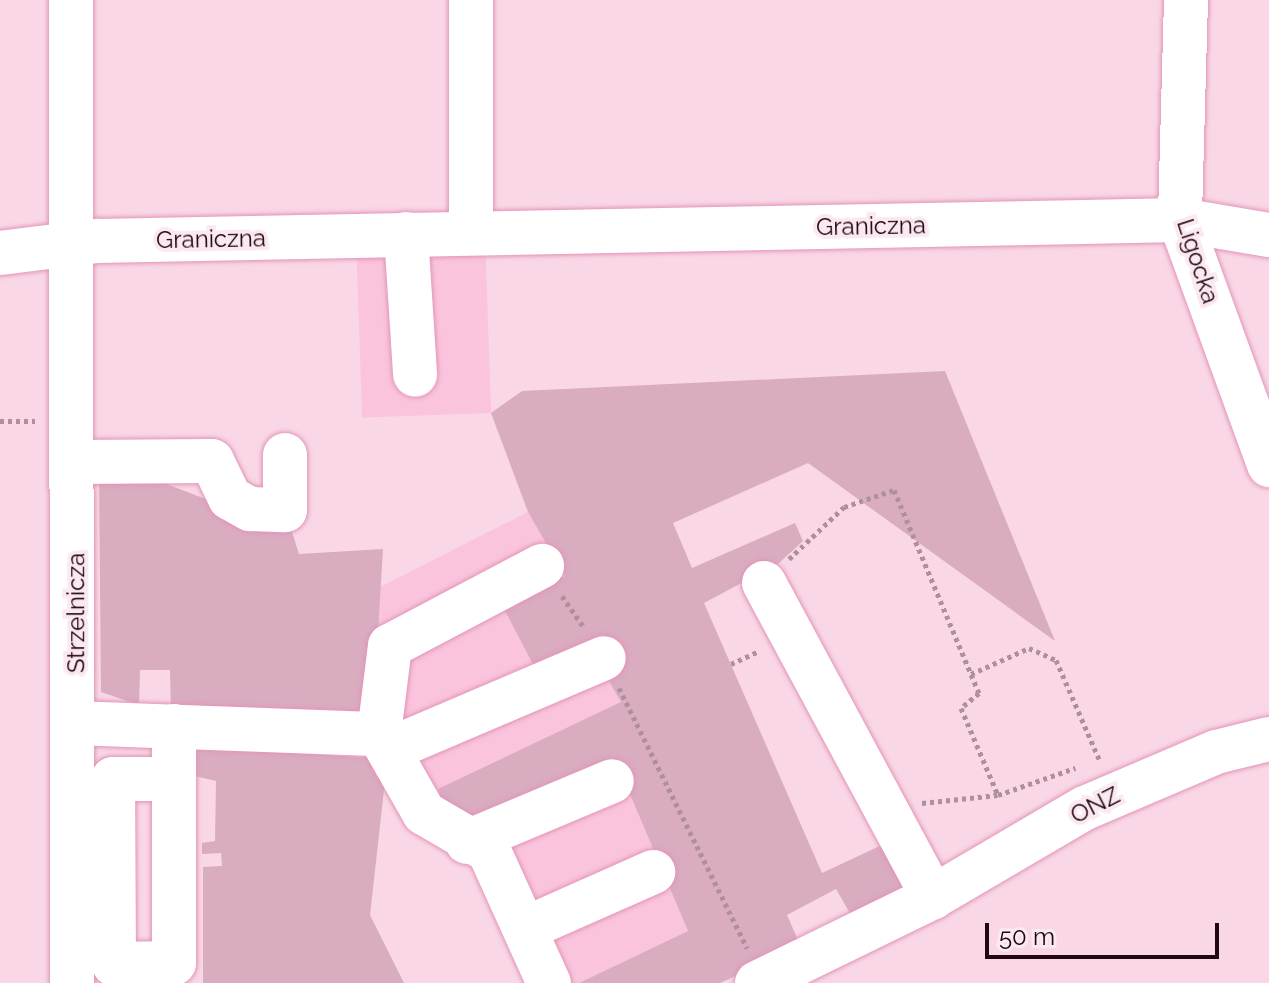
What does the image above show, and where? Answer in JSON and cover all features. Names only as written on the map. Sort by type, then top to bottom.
[{"type":"street","name":"Strzelnicza","points":[[71,0],[75,243],[72,983]]},
{"type":"street","points":[[471,0],[471,233]]},
{"type":"street","name":"Ligocka","points":[[1186,0],[1180,220],[1269,465]]},
{"type":"street","name":"Graniczna","points":[[0,253],[75,243],[1180,220],[1269,235]]},
{"type":"street","points":[[406,234],[415,375]]},
{"type":"street","points":[[75,462],[212,461],[230,498],[250,509],[285,510],[285,455]]},
{"type":"street","points":[[542,566],[390,646],[386,741],[424,813],[467,842],[489,851],[529,927],[549,983]]},
{"type":"street","points":[[764,583],[933,897]]},
{"type":"street","points":[[75,723],[174,726],[386,741],[604,658]]},
{"type":"street","points":[[174,726],[174,779]]},
{"type":"street","name":"ONZ","points":[[765,982],[831,968],[933,897],[1085,808],[1216,752],[1269,739]]},
{"type":"street","points":[[467,842],[612,781]]},
{"type":"street","points":[[529,927],[653,872]]},
{"type":"path","points":[[0,421],[40,421]]},
{"type":"path","points":[[764,583],[844,507],[894,490],[979,693],[961,708],[998,795]]},
{"type":"path","points":[[542,566],[604,658],[686,832],[765,982]]},
{"type":"path","points":[[971,674],[1029,648],[1056,660],[1100,761]]},
{"type":"path","points":[[885,807],[998,795],[1113,757]]},
{"type":"shaded area","points":[[485,237],[491,413],[362,417],[356,242]]},
{"type":"shaded area","points":[[945,371],[1055,641],[808,463],[673,523],[692,568],[795,523],[803,541],[779,563],[704,603],[822,873],[884,844],[908,888],[854,920],[836,889],[787,915],[801,947],[720,983],[579,983],[688,931],[618,766],[481,828],[450,817],[438,789],[621,702],[589,646],[537,672],[502,605],[565,576],[528,512],[491,413],[522,391]]},
{"type":"shaded area","points":[[135,472],[292,532],[299,554],[383,549],[373,716],[171,715],[170,670],[140,670],[139,705],[101,692],[99,473]]},
{"type":"shaded area","points":[[528,512],[565,576],[503,604],[605,672],[621,702],[602,728],[688,931],[579,983],[557,983],[433,812],[399,729],[370,592]]},
{"type":"shaded area","points":[[191,746],[374,758],[385,781],[370,915],[404,983],[203,983],[203,867],[222,866],[221,853],[202,854],[202,843],[215,841],[216,781],[195,776]]}]
